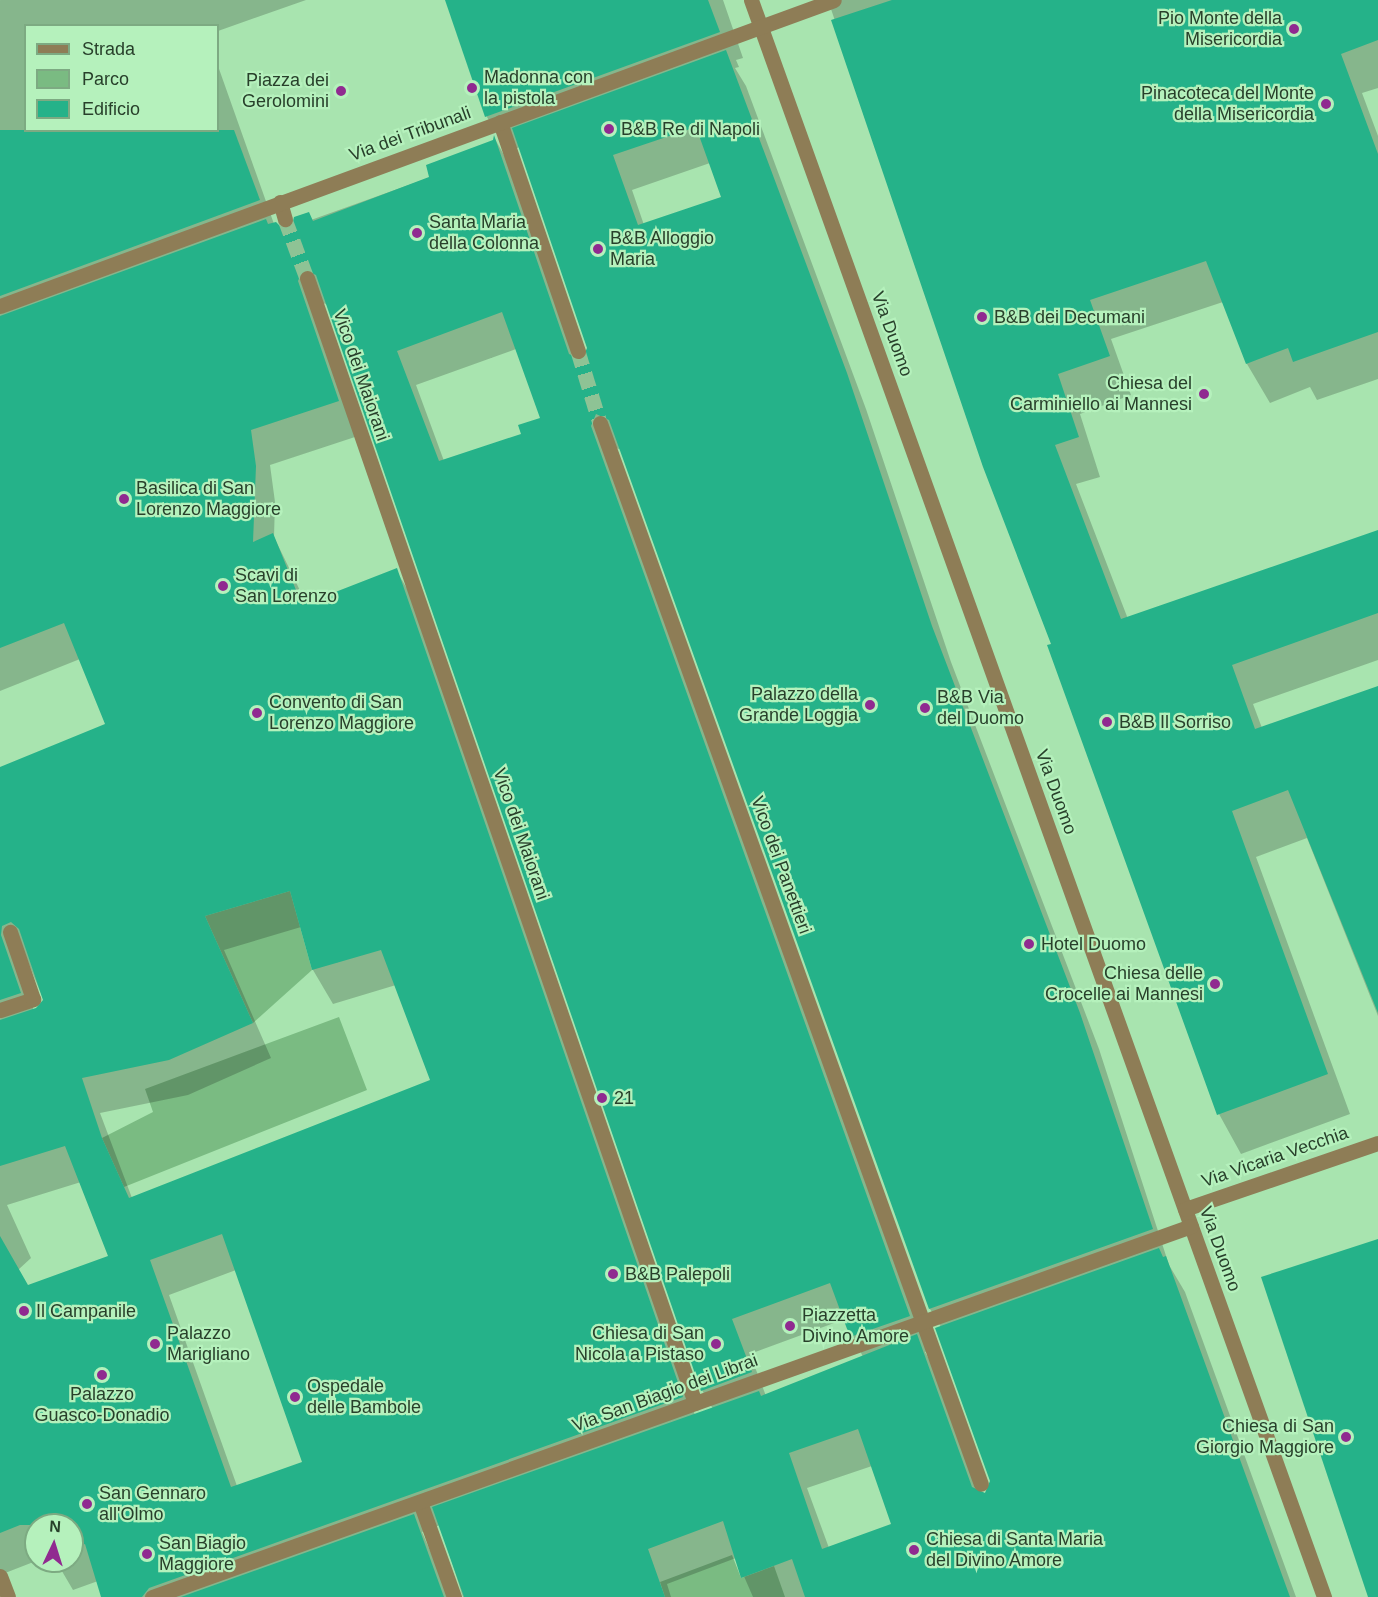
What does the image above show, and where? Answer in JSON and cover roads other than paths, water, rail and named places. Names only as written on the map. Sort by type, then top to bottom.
[{"type":"street","name":"Via Duomo","points":[[751,0],[1324,1597]]},
{"type":"street","name":"Via dei Tribunali","points":[[0,306],[760,25],[834,0]]},
{"type":"street","points":[[500,122],[578,351]]},
{"type":"street","points":[[280,202],[285,219]]},
{"type":"street","name":"Vico dei Maiorani","points":[[307,279],[695,1403]]},
{"type":"street","name":"Vico dei Panettieri","points":[[600,423],[981,1484]]},
{"type":"street","points":[[0,1010],[33,999],[10,932]]},
{"type":"street","name":"Via Vicaria Vecchia","points":[[1185,1209],[1378,1143]]},
{"type":"street","name":"Via San Biagio dei Librai","points":[[152,1597],[1191,1226]]},
{"type":"street","points":[[420,1502],[454,1597]]},
{"type":"street","points":[[0,1576],[8,1597]]},
{"type":"tunnel","points":[[285,219],[307,278]]},
{"type":"tunnel","points":[[578,351],[600,423]]},
{"type":"place","name":"Pio Monte della Misericordia","points":[[1294,29]]},
{"type":"place","name":"Madonna con la pistola","points":[[472,88]]},
{"type":"place","name":"Piazza dei Gerolomini","points":[[341,91]]},
{"type":"place","name":"Pinacoteca del Monte della Misericordia","points":[[1326,104]]},
{"type":"place","name":"B&B Re di Napoli","points":[[609,129]]},
{"type":"place","name":"Santa Maria della Colonna","points":[[417,233]]},
{"type":"place","name":"B&B Alloggio Maria","points":[[598,249]]},
{"type":"place","name":"B&B dei Decumani","points":[[982,317]]},
{"type":"place","name":"Chiesa del Carminiello ai Mannesi","points":[[1204,394]]},
{"type":"place","name":"Basilica di San Lorenzo Maggiore","points":[[124,499]]},
{"type":"place","name":"Scavi di San Lorenzo","points":[[223,586]]},
{"type":"place","name":"Palazzo della Grande Loggia","points":[[870,705]]},
{"type":"place","name":"B&B Via del Duomo","points":[[925,708]]},
{"type":"place","name":"Convento di San Lorenzo Maggiore","points":[[257,713]]},
{"type":"place","name":"B&B Il Sorriso","points":[[1107,722]]},
{"type":"place","name":"Hotel Duomo","points":[[1029,944]]},
{"type":"place","name":"Chiesa delle Crocelle ai Mannesi","points":[[1215,984]]},
{"type":"place","name":"21","points":[[602,1098]]},
{"type":"place","name":"B&B Palepoli","points":[[613,1274]]},
{"type":"place","name":"Il Campanile","points":[[24,1311]]},
{"type":"place","name":"Piazzetta Divino Amore","points":[[790,1326]]},
{"type":"place","name":"Palazzo Marigliano","points":[[155,1344]]},
{"type":"place","name":"Chiesa di San Nicola a Pistaso","points":[[716,1344]]},
{"type":"place","name":"Palazzo Guasco-Donadio","points":[[102,1375]]},
{"type":"place","name":"Ospedale delle Bambole","points":[[295,1397]]},
{"type":"place","name":"Chiesa di San Giorgio Maggiore","points":[[1346,1437]]},
{"type":"place","name":"San Gennaro all'Olmo","points":[[87,1504]]},
{"type":"place","name":"Chiesa di Santa Maria del Divino Amore","points":[[914,1550]]},
{"type":"place","name":"San Biagio Maggiore","points":[[147,1554]]}]
